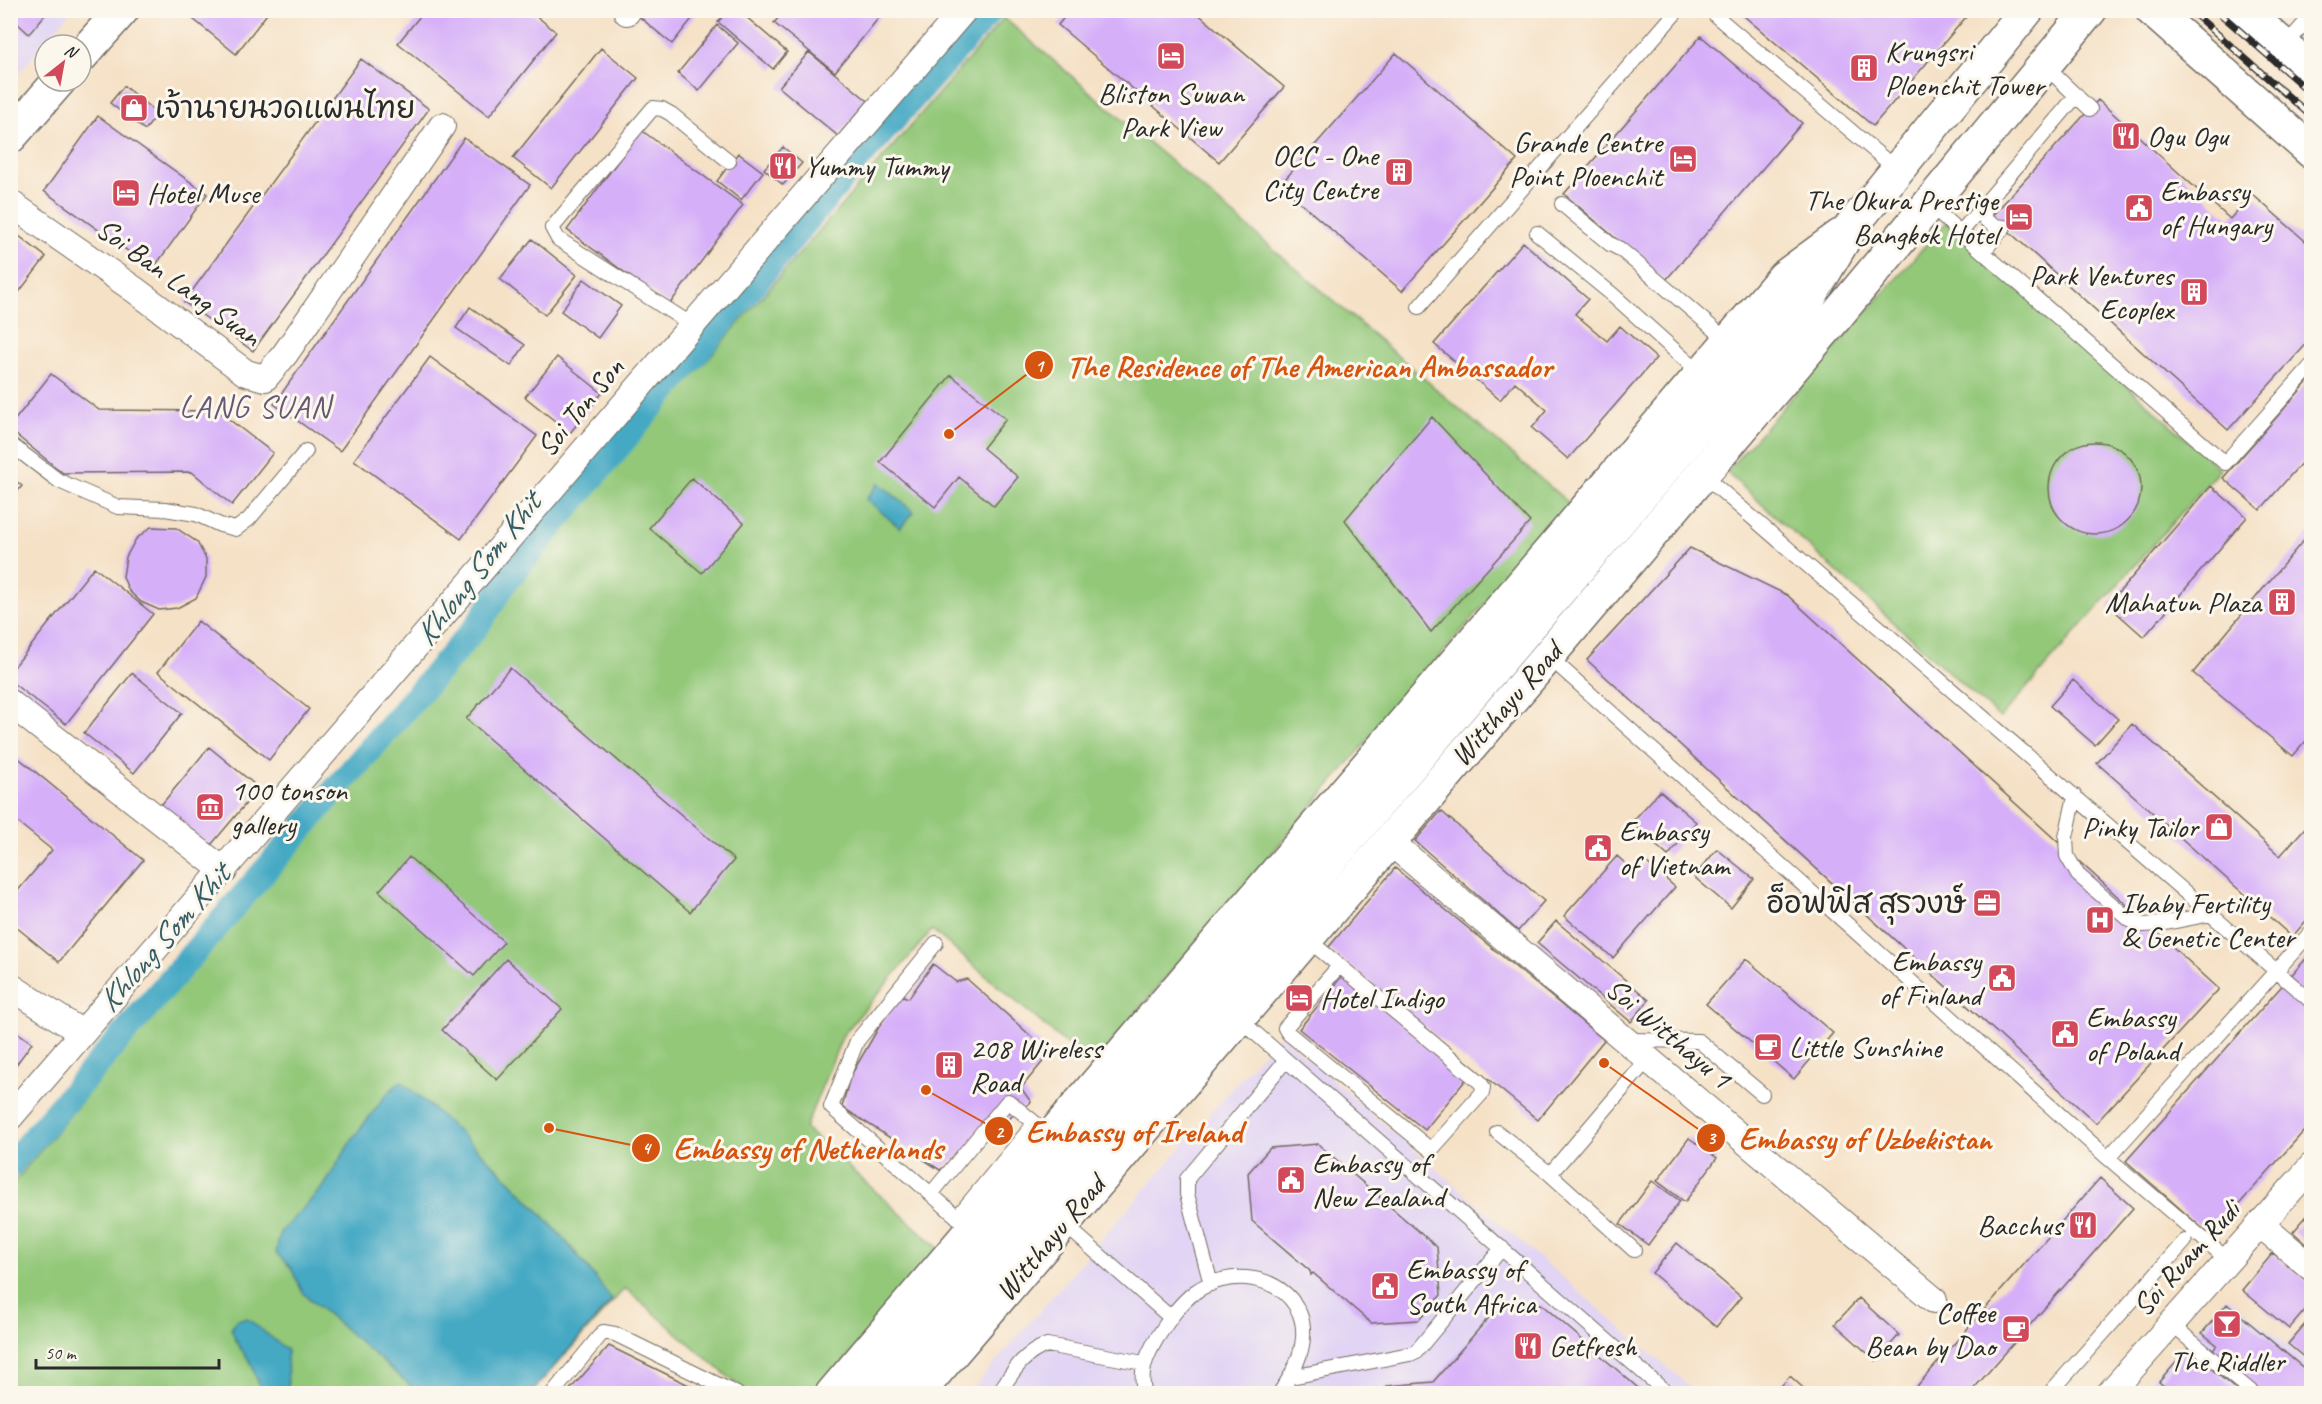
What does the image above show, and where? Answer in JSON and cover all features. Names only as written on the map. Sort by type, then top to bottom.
[{"type":"main road","points":[[93,43],[122,10]]},
{"type":"main road","name":"Witthayu Road","points":[[918,1376],[1809,298],[1851,227],[2027,10]]},
{"type":"main road","name":"Witthayu Road","points":[[875,1394],[918,1376],[1063,1223],[1548,656],[1929,205],[2090,10]]},
{"type":"main road","points":[[2152,10],[2312,152]]},
{"type":"main road","points":[[2243,10],[2302,57]]},
{"type":"main road","points":[[10,136],[48,93]]},
{"type":"main road","name":"Witthayu Road","points":[[832,1394],[964,1223],[1784,277],[1851,227]]},
{"type":"street","name":"Soi Ton Son","points":[[10,1117],[626,405],[692,325],[964,10]]},
{"type":"street","name":"Soi Ban Lang Suan","points":[[10,203],[135,290],[246,373],[265,378],[285,354],[442,126]]},
{"type":"street","points":[[10,703],[224,871]]},
{"type":"street","name":"Soi Witthayu 1","points":[[1389,841],[1934,1300]]},
{"type":"street","points":[[10,986],[82,1033]]},
{"type":"street","name":"Soi Ruam Rudi","points":[[2109,1394],[2312,1166]]},
{"type":"street","points":[[2260,1224],[2312,1268]]},
{"type":"lane","points":[[1419,308],[1678,10]]},
{"type":"lane","points":[[1720,10],[1716,16],[1898,170]]},
{"type":"lane","points":[[2302,57],[2312,15]]},
{"type":"lane","points":[[2044,65],[2090,109]]},
{"type":"lane","points":[[1961,232],[2077,95]]},
{"type":"lane","points":[[692,325],[558,239],[552,228],[653,108],[662,109],[671,114],[729,161]]},
{"type":"lane","points":[[1562,204],[1610,244],[1615,255],[1726,344]]},
{"type":"lane","points":[[1929,205],[2224,463],[2312,365]]},
{"type":"lane","points":[[1983,206],[1986,220],[1994,226],[2004,227],[1984,251]]},
{"type":"lane","points":[[1537,233],[1613,295],[1701,374]]},
{"type":"lane","points":[[10,444],[59,481],[118,507],[165,509],[196,514],[220,525],[236,529],[249,519],[306,451]]},
{"type":"lane","points":[[1702,474],[2312,1002]]},
{"type":"lane","points":[[1548,656],[2108,1158],[2228,1260]]},
{"type":"lane","points":[[2075,796],[2066,837],[2067,856],[2078,875],[2130,920],[2142,925],[2162,924],[2211,914]]},
{"type":"lane","points":[[2108,1158],[2312,931]]},
{"type":"lane","points":[[1306,938],[1480,1082],[1483,1088],[1482,1093],[1431,1150],[1315,1056],[1285,1028],[1339,966]]},
{"type":"lane","points":[[931,1194],[1008,1101],[1035,1123],[964,1223],[831,1107],[857,1041],[936,943]]},
{"type":"lane","points":[[1238,1018],[1668,1394]]},
{"type":"lane","points":[[1626,1040],[1698,1041],[1761,1094]]},
{"type":"lane","points":[[1550,1174],[1648,1059]]},
{"type":"lane","points":[[1211,1284],[1187,1194],[1187,1179],[1286,1060]]},
{"type":"lane","points":[[1497,1132],[1550,1174],[1634,1250]]},
{"type":"lane","points":[[1063,1223],[1170,1317]]},
{"type":"lane","points":[[2049,1394],[2185,1241]]},
{"type":"lane","points":[[1291,1377],[1415,1353],[1503,1248]]},
{"type":"lane","points":[[1145,1394],[1143,1363],[1170,1317],[1196,1292],[1218,1280],[1241,1276],[1262,1281],[1284,1293],[1299,1312],[1302,1330],[1300,1356],[1291,1377],[1279,1394]]},
{"type":"lane","points":[[2171,1324],[2254,1394]]},
{"type":"lane","points":[[552,1394],[603,1332],[615,1334],[737,1394]]},
{"type":"lane","points":[[998,1394],[1021,1361],[1033,1350],[1047,1345],[1143,1363]]},
{"type":"shaded area","points":[[10,11],[71,11],[52,33],[33,33],[33,56],[17,75],[11,70]]},
{"type":"shaded area","points":[[1279,1034],[1697,1393],[968,1394]]},
{"type":"shaded area","points":[[2228,1296],[2311,1366],[2311,1393],[2166,1393],[2150,1380]]},
{"type":"green space","points":[[1004,18],[1570,504],[1091,1065],[932,930],[843,1035],[805,1128],[941,1250],[816,1393],[747,1393],[625,1288],[531,1393],[11,1394],[11,1186],[517,579]]},
{"type":"green space","points":[[1945,223],[2220,469],[2000,718],[1726,472]]},
{"type":"water","points":[[879,483],[914,512],[900,528],[866,499]]},
{"type":"water","points":[[401,1081],[513,1184],[565,1240],[612,1300],[531,1393],[419,1393],[303,1293],[291,1268],[276,1253],[280,1232],[324,1186],[351,1141],[386,1095]]},
{"type":"water","points":[[247,1318],[287,1350],[288,1393],[262,1393],[251,1363],[238,1345],[231,1329],[236,1320]]},
{"type":"building","points":[[10,10],[49,10],[29,34],[17,23],[10,31]]},
{"type":"building","points":[[182,10],[270,10],[236,54]]},
{"type":"building","points":[[425,10],[529,10],[556,32],[489,116],[398,43]]},
{"type":"building","points":[[637,10],[699,10],[672,44],[635,13]]},
{"type":"building","points":[[728,10],[738,10],[787,52],[773,69],[718,22]]},
{"type":"building","points":[[785,10],[876,10],[881,15],[835,72],[774,23]]},
{"type":"building","name":"Bliston Suwan Park View","points":[[1070,10],[1197,10],[1196,12],[1284,87],[1219,162],[1058,25]]},
{"type":"building","name":"Krungsri Ploenchit Tower","points":[[1737,10],[1972,10],[1873,126]]},
{"type":"building","points":[[717,25],[738,43],[699,91],[678,73]]},
{"type":"building","name":"Grande Centre Point Ploenchit","points":[[1701,36],[1802,123],[1665,281],[1564,194]]},
{"type":"building","points":[[601,48],[638,78],[551,188],[513,158]]},
{"type":"building","points":[[809,52],[868,101],[838,136],[779,87]]},
{"type":"building","name":"OCC - One City Centre","points":[[1396,53],[1517,160],[1402,291],[1280,185]]},
{"type":"building","points":[[361,59],[429,109],[253,351],[184,302]]},
{"type":"building","name":"เจ้านายนวดแผนไทย","points":[[124,86],[158,114],[145,130],[110,103]]},
{"type":"building","name":"Park Ventures Ecoplex","points":[[2098,100],[2230,219],[2252,194],[2312,247],[2312,338],[2228,430],[1992,216]]},
{"type":"building","name":"Hotel Muse","points":[[98,116],[207,194],[153,269],[44,191]]},
{"type":"building","points":[[641,130],[743,205],[669,305],[567,230]]},
{"type":"building","points":[[464,138],[530,185],[340,451],[274,404]]},
{"type":"building","name":"Yummy Tummy","points":[[783,147],[802,163],[783,185],[764,169]]},
{"type":"building","points":[[738,153],[763,172],[741,200],[717,181]]},
{"type":"building","points":[[10,229],[46,257],[16,296],[10,292]]},
{"type":"building","points":[[532,239],[577,275],[545,315],[500,279]]},
{"type":"building","points":[[1523,242],[1588,299],[1575,314],[1607,341],[1620,326],[1656,358],[1568,459],[1532,428],[1547,410],[1515,382],[1500,400],[1434,344]]},
{"type":"building","points":[[584,279],[621,306],[598,338],[561,311]]},
{"type":"building","points":[[470,307],[525,345],[511,366],[456,328]]},
{"type":"building","points":[[430,357],[537,436],[461,539],[354,460]]},
{"type":"building","points":[[557,357],[602,393],[570,433],[525,397]]},
{"type":"building","points":[[51,374],[99,410],[218,411],[273,453],[232,505],[192,472],[63,473],[10,430],[10,426]]},
{"type":"building","points":[[951,375],[1006,419],[983,448],[1018,477],[994,506],[959,477],[935,507],[880,462]]},
{"type":"building","points":[[2312,377],[2312,451],[2260,510],[2223,478]]},
{"type":"building","points":[[1432,417],[1530,522],[1431,632],[1345,520]]},
{"type":"building","points":[[2095,442],[2113,446],[2127,456],[2137,470],[2141,488],[2137,506],[2127,520],[2113,530],[2095,534],[2077,530],[2063,520],[2053,506],[2049,488],[2053,470],[2063,456],[2077,446]]},
{"type":"building","points":[[10,476],[22,486],[10,500]]},
{"type":"building","points":[[692,478],[744,523],[702,573],[649,528]]},
{"type":"building","points":[[2211,486],[2247,517],[2144,637],[2108,605]]},
{"type":"building","points":[[151,527],[176,528],[197,542],[206,559],[206,577],[196,598],[177,608],[159,610],[141,602],[129,591],[123,577],[126,557],[136,539]]},
{"type":"building","name":"Mahatun Plaza","points":[[2312,530],[2312,734],[2293,756],[2193,673]]},
{"type":"building","points":[[1690,548],[1787,595],[2219,989],[2096,1123],[1587,660]]},
{"type":"building","points":[[94,567],[153,614],[66,724],[10,681],[10,672]]},
{"type":"building","points":[[198,621],[309,709],[269,760],[158,672]]},
{"type":"building","points":[[510,668],[734,860],[690,912],[466,719]]},
{"type":"building","points":[[132,673],[182,713],[134,773],[84,733]]},
{"type":"building","points":[[2073,680],[2118,719],[2095,745],[2050,706]]},
{"type":"building","points":[[2132,724],[2280,856],[2312,820],[2312,914],[2292,937],[2097,763]]},
{"type":"building","points":[[209,747],[259,788],[206,851],[157,810]]},
{"type":"building","points":[[10,751],[143,860],[59,962],[10,922],[10,900],[52,850],[10,816]]},
{"type":"building","points":[[1660,791],[1696,822],[1668,856],[1631,823]]},
{"type":"building","points":[[1441,811],[1544,901],[1518,931],[1415,841]]},
{"type":"building","points":[[1717,849],[1754,879],[1731,908],[1694,877]]},
{"type":"building","points":[[1617,856],[1636,873],[1646,862],[1675,887],[1613,958],[1564,916]]},
{"type":"building","points":[[409,857],[504,942],[474,976],[379,891]]},
{"type":"building","points":[[1395,868],[1604,1040],[1538,1120],[1328,948]]},
{"type":"building","points":[[1556,921],[1649,1000],[1631,1022],[1537,943]]},
{"type":"building","points":[[2312,952],[2312,1122],[2211,1236],[2126,1161]]},
{"type":"building","points":[[506,959],[562,1009],[497,1080],[442,1030]]},
{"type":"building","points":[[1746,959],[1833,1033],[1794,1079],[1706,1004]]},
{"type":"building","name":"208 Wireless Road","points":[[933,964],[956,982],[967,979],[1050,1053],[1021,1088],[1031,1102],[940,1170],[842,1107],[850,1077],[899,995],[909,998]]},
{"type":"building","points":[[1342,976],[1468,1077],[1425,1130],[1299,1029]]},
{"type":"building","points":[[10,1027],[32,1043],[10,1073]]},
{"type":"building","points":[[1689,1138],[1717,1158],[1685,1202],[1657,1181]]},
{"type":"building","points":[[1318,1144],[1376,1194],[1378,1193],[1379,1197],[1437,1247],[1441,1295],[1419,1320],[1371,1323],[1313,1273],[1311,1275],[1310,1271],[1252,1221],[1248,1173],[1270,1148]]},
{"type":"building","points":[[2100,1178],[2133,1208],[1969,1394],[1910,1394]]},
{"type":"building","points":[[1652,1181],[1680,1201],[1648,1245],[1620,1224]]},
{"type":"building","points":[[2312,1210],[2312,1249],[2293,1232]]},
{"type":"building","points":[[1677,1243],[1741,1297],[1716,1327],[1652,1273]]},
{"type":"building","points":[[2273,1253],[2312,1285],[2312,1302],[2289,1329],[2242,1290]]},
{"type":"building","points":[[1859,1298],[1899,1335],[1876,1361],[1835,1324]]},
{"type":"building","points":[[1541,1304],[1645,1394],[1380,1394],[1387,1386],[1433,1382],[1498,1307]]},
{"type":"building","points":[[2227,1304],[2312,1375],[2312,1394],[2262,1394],[2212,1352],[2217,1345],[2202,1333]]},
{"type":"building","points":[[2312,1316],[2312,1364],[2288,1344]]},
{"type":"building","points":[[609,1346],[707,1394],[566,1394]]},
{"type":"building","points":[[2188,1349],[2241,1394],[2173,1394],[2159,1382]]},
{"type":"building","points":[[1790,1376],[1810,1394],[1774,1394]]},
{"type":"waterway","name":"Khlong Som Khit","points":[[10,1165],[477,626],[506,581],[861,156],[991,10]]},
{"type":"railway","points":[[2190,10],[2312,117]]},
{"type":"railway","points":[[2216,10],[2312,94]]},
{"type":"place","name":"Bliston Suwan Park View","points":[[1171,56]]},
{"type":"place","name":"Krungsri Ploenchit Tower","points":[[1864,68]]},
{"type":"place","name":"เจ้านายนวดแผนไทย","points":[[134,108]]},
{"type":"place","name":"Ogu Ogu","points":[[2126,136]]},
{"type":"place","name":"Grande Centre Point Ploenchit","points":[[1683,159]]},
{"type":"place","name":"Yummy Tummy","points":[[783,166]]},
{"type":"place","name":"OCC - One City Centre","points":[[1399,172]]},
{"type":"place","name":"Hotel Muse","points":[[126,193]]},
{"type":"place","name":"Embassy of Hungary","points":[[2139,208]]},
{"type":"place","name":"The Okura Prestige Bangkok Hotel","points":[[2019,217]]},
{"type":"place","name":"Park Ventures Ecoplex","points":[[2194,292]]},
{"type":"place","name":"The Residence of The American Ambassador","points":[[949,434]]},
{"type":"place","name":"Mahatun Plaza","points":[[2282,602]]},
{"type":"place","name":"100 tonson gallery","points":[[210,807]]},
{"type":"place","name":"Pinky Tailor","points":[[2219,827]]},
{"type":"place","name":"Embassy of Vietnam","points":[[1598,848]]},
{"type":"place","name":"อ็อฟฟิส สุรวงษ์","points":[[1987,903]]},
{"type":"place","name":"Ibaby Fertility & Genetic Center","points":[[2100,920]]},
{"type":"place","name":"Embassy of Finland","points":[[2002,978]]},
{"type":"place","name":"Hotel Indigo","points":[[1299,998]]},
{"type":"place","name":"Embassy of Poland","points":[[2065,1034]]},
{"type":"place","name":"Little Sunshine","points":[[1768,1047]]},
{"type":"place","name":"Embassy of Uzbekistan","points":[[1604,1063]]},
{"type":"place","name":"208 Wireless Road","points":[[949,1065]]},
{"type":"place","name":"Embassy of Ireland","points":[[926,1090]]},
{"type":"place","name":"Embassy of Netherlands","points":[[549,1128]]},
{"type":"place","name":"Embassy of New Zealand","points":[[1291,1180]]},
{"type":"place","name":"Bacchus","points":[[2083,1225]]},
{"type":"place","name":"Embassy of South Africa","points":[[1385,1286]]},
{"type":"place","name":"The Riddler","points":[[2227,1324]]},
{"type":"place","name":"Coffee Bean by Dao","points":[[2016,1329]]},
{"type":"place","name":"Getfresh","points":[[1528,1346]]},
{"type":"district","name":"LANG SUAN","points":[[255,406]]}]
